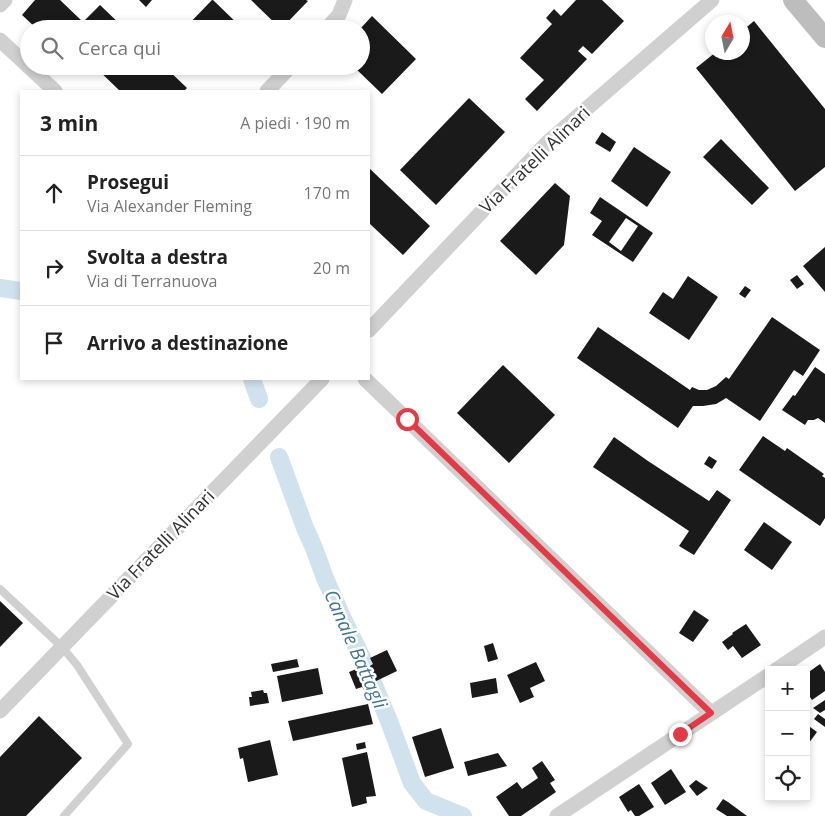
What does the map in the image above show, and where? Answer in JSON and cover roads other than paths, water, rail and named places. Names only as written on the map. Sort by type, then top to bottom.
[{"type":"street","points":[[0,5],[5,0]]},
{"type":"street","points":[[334,20],[339,14],[345,0]]},
{"type":"street","name":"Via Fratelli Alinari","points":[[370,329],[548,142],[712,0]]},
{"type":"street","points":[[794,0],[825,38]]},
{"type":"street","points":[[0,40],[20,59]]},
{"type":"street","points":[[38,75],[54,90]]},
{"type":"street","points":[[268,90],[282,75]]},
{"type":"street","name":"Via Fratelli Alinari","points":[[0,712],[321,380]]},
{"type":"street","points":[[366,380],[711,713]]},
{"type":"street","points":[[782,666],[825,637]]},
{"type":"street","points":[[557,816],[765,678]]},
{"type":"lane","points":[[0,588],[62,647],[77,665],[128,744],[64,816]]},
{"type":"waterway","points":[[0,288],[20,291]]},
{"type":"waterway","points":[[252,380],[259,399]]},
{"type":"waterway","name":"Canale Battagli","points":[[279,457],[325,578],[366,666],[412,783],[426,801],[463,816]]}]
